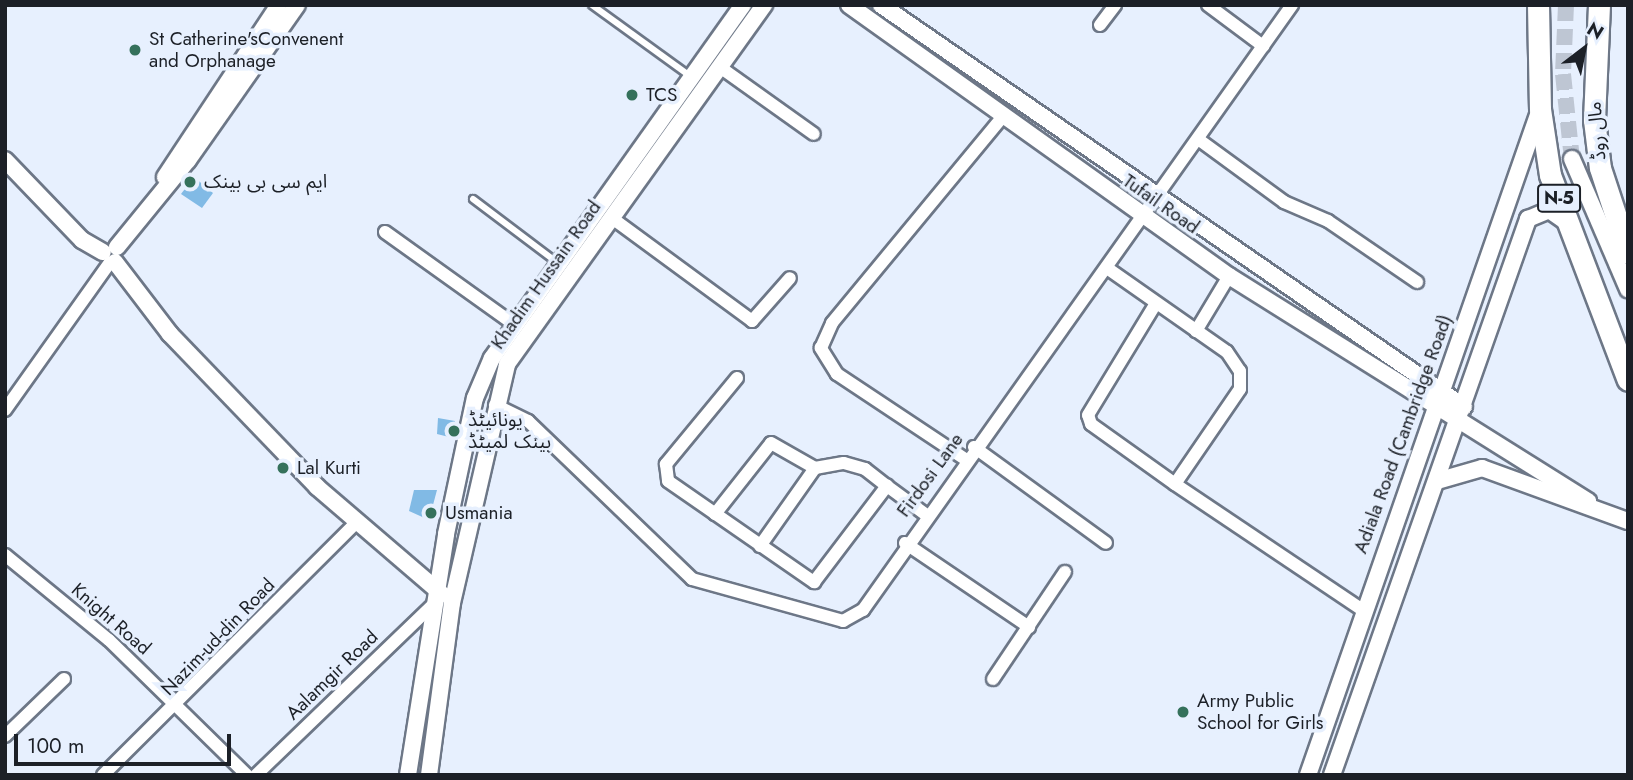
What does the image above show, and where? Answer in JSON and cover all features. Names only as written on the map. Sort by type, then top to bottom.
[{"type":"highway","name":"N-5","points":[[1538,5],[1540,109],[1550,175],[1628,380]]},
{"type":"highway","name":"مال روڈ","points":[[1598,5],[1594,120],[1600,168],[1628,254]]},
{"type":"main road","points":[[160,189],[177,151],[279,5]]},
{"type":"main road","points":[[111,256],[160,189],[188,160],[297,5]]},
{"type":"main road","name":"Khadim Hussain Road","points":[[408,775],[475,398],[515,325],[743,5]]},
{"type":"main road","name":"Khadim Hussain Road","points":[[429,775],[441,599],[507,364],[764,5]]},
{"type":"main road","name":"Tufail Road","points":[[849,5],[1143,218],[1229,276],[1433,410],[1588,501]]},
{"type":"main road","name":"Tufail Road","points":[[881,5],[1155,200],[1464,407]]},
{"type":"main road","name":"Adiala Road (Cambridge Road)","points":[[1308,775],[1361,609],[1540,109]]},
{"type":"main road","points":[[1572,159],[1628,289]]},
{"type":"main road","points":[[7,165],[111,256],[170,334],[357,522],[441,599]]},
{"type":"main road","points":[[1332,775],[1458,425],[1528,219],[1549,210],[1569,225]]},
{"type":"main road","points":[[1437,481],[1482,468],[1588,501],[1628,521]]},
{"type":"street","points":[[1100,25],[1115,5]]},
{"type":"street","points":[[1208,5],[1263,46]]},
{"type":"street","name":"Firdosi Lane","points":[[495,405],[528,421],[692,579],[844,621],[863,610],[925,514],[1107,268],[1292,5]]},
{"type":"street","points":[[720,67],[814,134]]},
{"type":"street","points":[[965,459],[837,374],[821,348],[832,323],[1003,116]]},
{"type":"street","points":[[1198,139],[1284,202],[1328,221],[1417,282]]},
{"type":"street","points":[[612,218],[752,321],[790,278]]},
{"type":"street","points":[[385,232],[515,325]]},
{"type":"street","points":[[5,410],[111,256]]},
{"type":"street","points":[[1107,268],[1227,352],[1240,371],[1240,389],[1175,484]]},
{"type":"street","points":[[1196,331],[1229,276]]},
{"type":"street","points":[[1156,303],[1088,415],[1091,424],[1361,609]]},
{"type":"street","points":[[737,378],[664,474],[715,514],[814,582],[887,486]]},
{"type":"street","points":[[715,514],[771,443],[815,468],[844,463],[865,469],[925,514]]},
{"type":"street","points":[[974,447],[1106,543]]},
{"type":"street","points":[[760,546],[815,468]]},
{"type":"street","name":"Nazim-ud-din Road","points":[[103,775],[177,707],[357,522]]},
{"type":"street","points":[[905,543],[1029,627]]},
{"type":"street","name":"Knight Road","points":[[5,555],[109,640],[247,775]]},
{"type":"street","points":[[993,679],[1065,572]]},
{"type":"street","name":"Aalamgir Road","points":[[256,775],[441,599]]},
{"type":"street","points":[[5,736],[64,679]]},
{"type":"lane","points":[[592,5],[692,77]]},
{"type":"lane","points":[[473,198],[559,264]]},
{"type":"building","points":[[194,177],[213,193],[202,208],[181,194]]},
{"type":"building","points":[[438,418],[455,421],[453,438],[437,434]]},
{"type":"building","points":[[414,490],[437,490],[429,520],[409,511]]},
{"type":"tunnel","points":[[1566,5],[1563,74],[1572,159]]},
{"type":"place","name":"St Catherine'sConvenent and Orphanage","points":[[135,50]]},
{"type":"place","name":"TCS","points":[[632,95]]},
{"type":"place","name":"ایم سی بی بینک","points":[[190,182]]},
{"type":"place","name":"یونائیٹڈ بینک لمیٹڈ","points":[[454,431]]},
{"type":"place","name":"Lal Kurti","points":[[283,468]]},
{"type":"place","name":"Usmania","points":[[431,513]]},
{"type":"place","name":"Army Public School for Girls","points":[[1183,712]]}]
